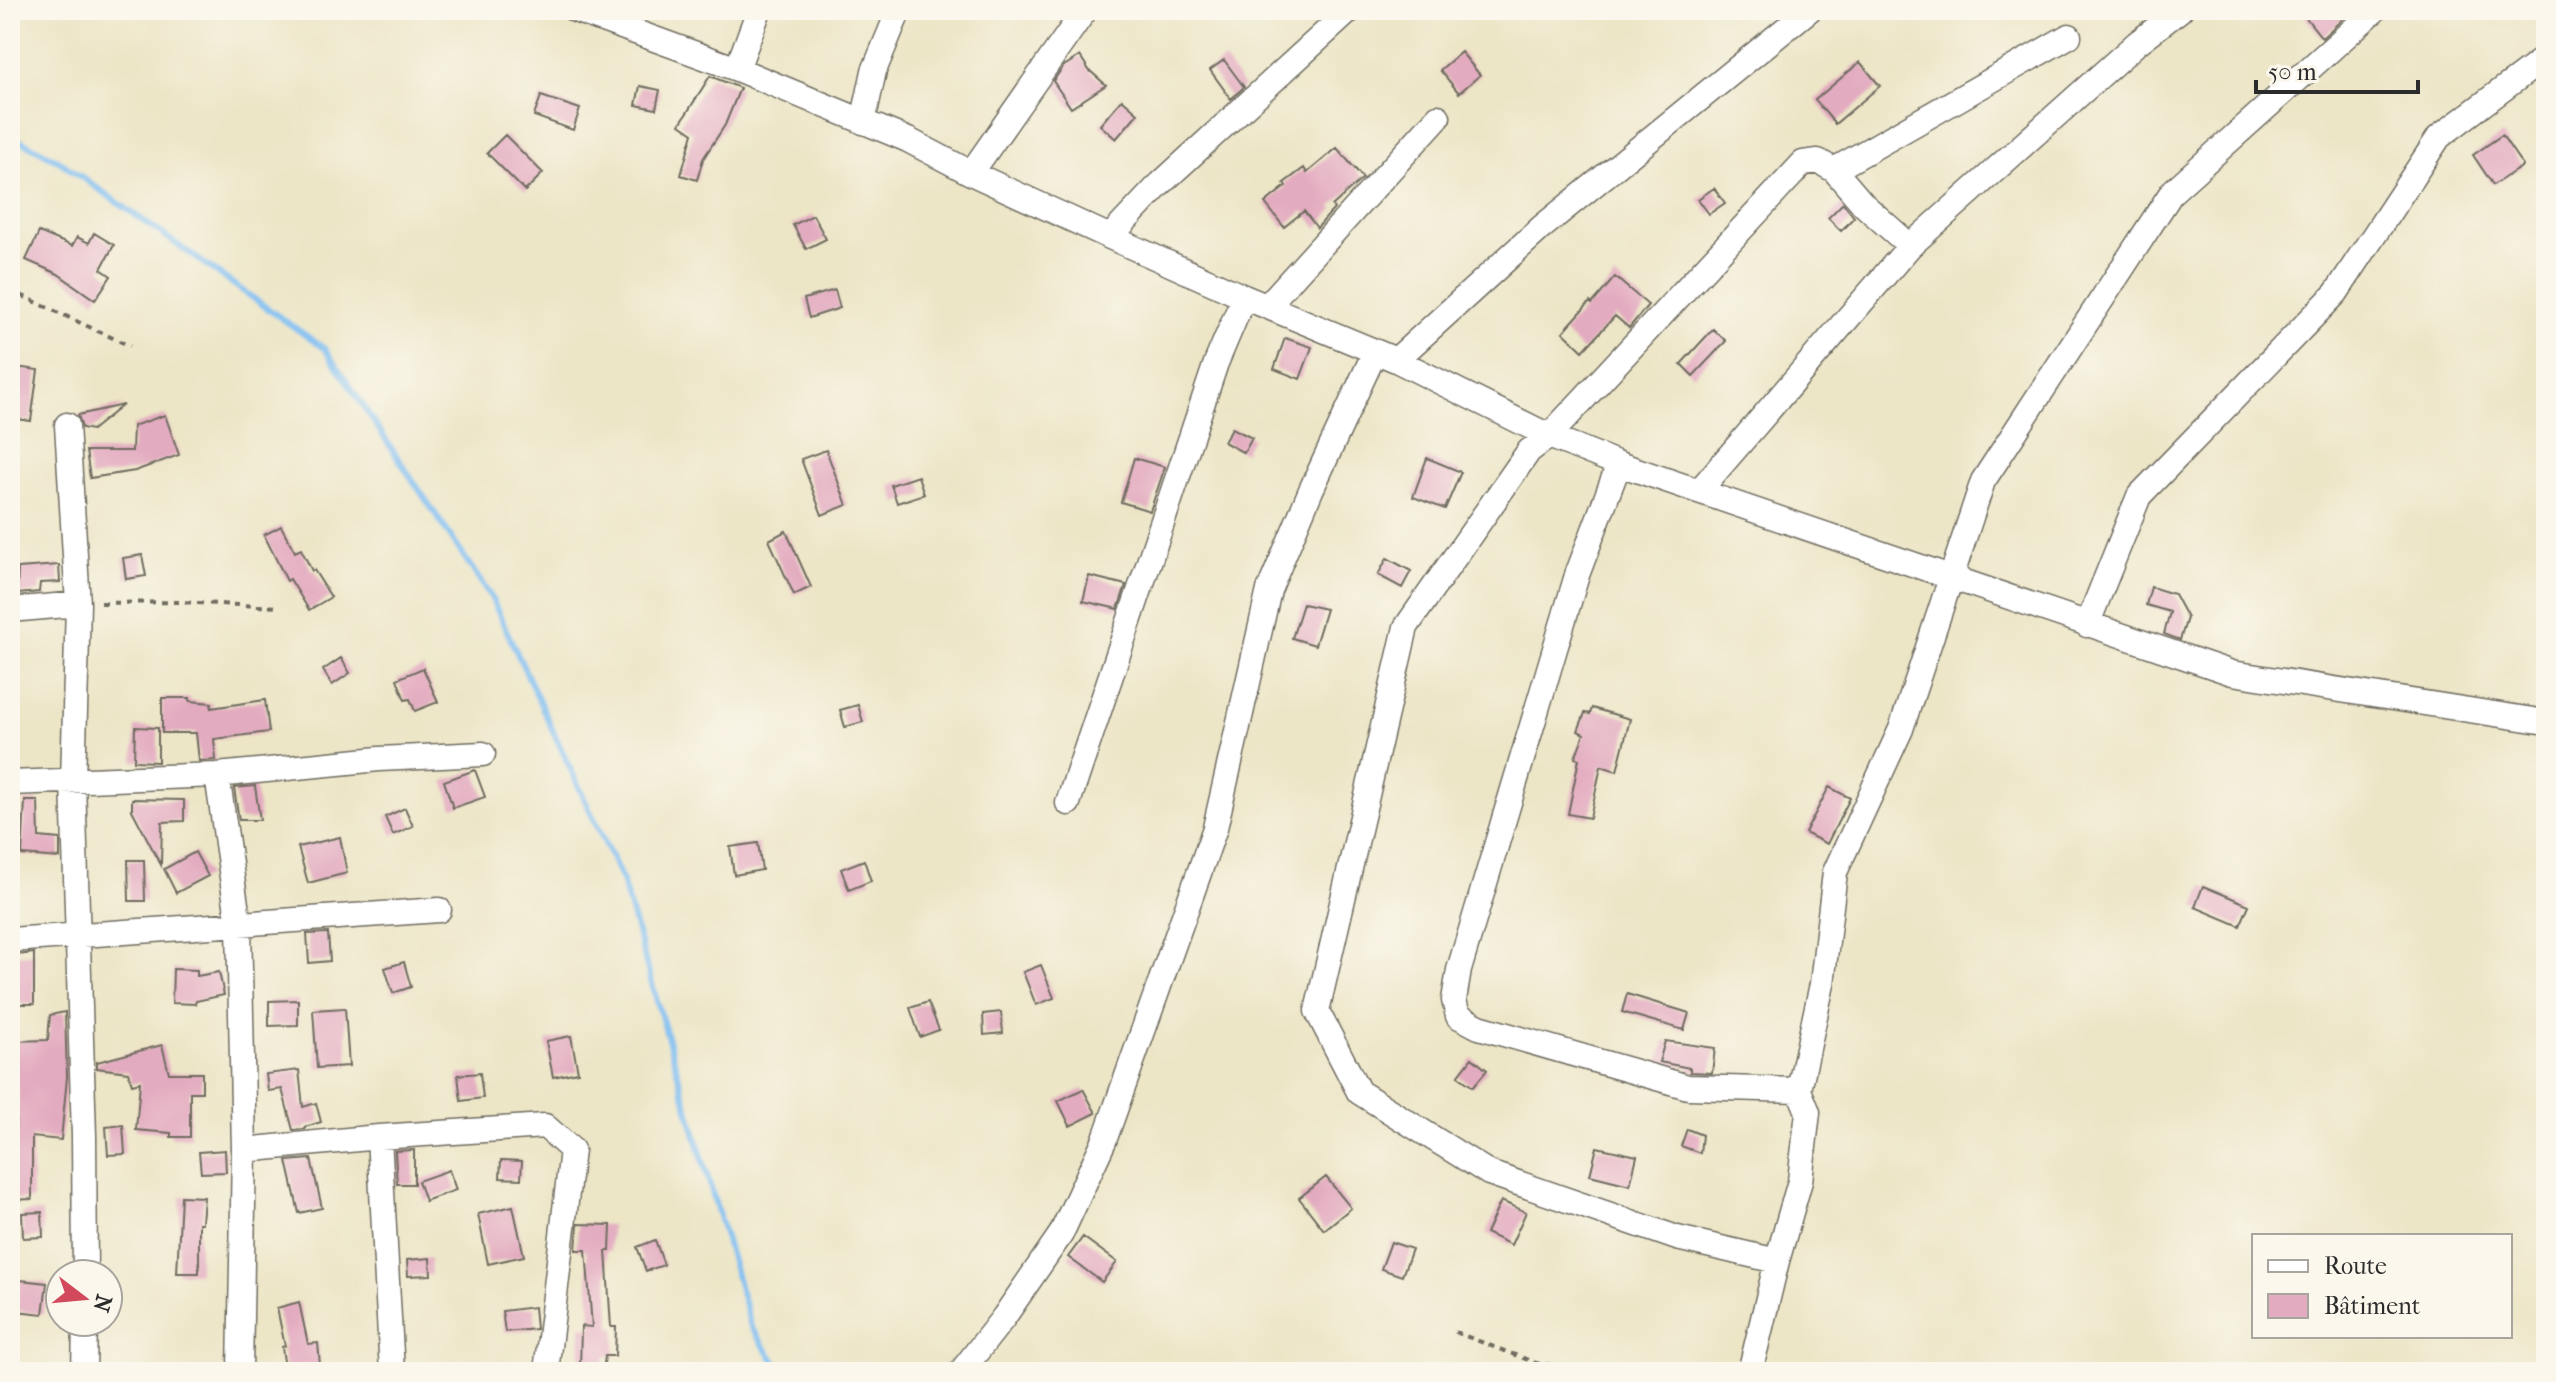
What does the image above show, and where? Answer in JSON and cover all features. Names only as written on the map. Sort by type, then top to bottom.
[{"type":"street","points":[[737,69],[759,10]]},
{"type":"street","points":[[863,122],[874,71],[899,10]]},
{"type":"street","points":[[971,173],[1085,10]]},
{"type":"street","points":[[1110,237],[1157,187],[1350,10]]},
{"type":"street","points":[[961,1372],[1004,1317],[1061,1234],[1104,1141],[1215,828],[1269,590],[1311,490],[1386,356],[1809,10]]},
{"type":"street","points":[[1699,491],[1910,246],[2137,43],[2180,10]]},
{"type":"street","points":[[1750,1372],[1800,1181],[1808,1112],[1799,1090],[1822,984],[1835,872],[1901,729],[1983,481],[2172,192],[2375,10]]},
{"type":"street","points":[[585,12],[737,69],[908,140],[971,173],[1110,237],[1386,356],[1549,436],[1619,464],[2232,673],[2546,722]]},
{"type":"street","points":[[1834,170],[2069,36]]},
{"type":"street","points":[[2087,625],[2139,496],[2336,293],[2439,137],[2546,57]]},
{"type":"street","points":[[1267,306],[1438,117]]},
{"type":"street","points":[[1777,1261],[1677,1238],[1489,1173],[1359,1092],[1317,1011],[1406,627],[1529,451],[1549,436],[1803,163],[1818,161],[1834,170],[1864,205],[1910,246]]},
{"type":"street","points":[[1068,803],[1216,363],[1244,297]]},
{"type":"street","points":[[67,425],[78,604],[73,781],[85,1258]]},
{"type":"street","points":[[1619,464],[1577,575],[1463,955],[1454,1000],[1458,1016],[1479,1027],[1688,1087],[1799,1090]]},
{"type":"street","points":[[10,610],[78,604]]},
{"type":"street","points":[[10,783],[217,775],[379,759],[483,754]]},
{"type":"street","points":[[217,775],[239,925],[244,1150],[240,1372]]},
{"type":"street","points":[[10,940],[439,910]]},
{"type":"street","points":[[244,1150],[545,1126],[572,1150],[546,1372]]},
{"type":"street","points":[[379,1137],[392,1372]]},
{"type":"street","points":[[84,1372],[85,1338]]},
{"type":"path","points":[[10,290],[130,346]]},
{"type":"path","points":[[78,604],[179,602],[279,607]]},
{"type":"path","points":[[1455,1332],[1536,1363],[1615,1372]]},
{"type":"building","points":[[2300,10],[2343,10],[2347,15],[2322,38]]},
{"type":"building","points":[[1461,52],[1480,75],[1459,93],[1440,70]]},
{"type":"building","points":[[1080,56],[1089,70],[1106,85],[1071,108],[1053,81],[1064,66]]},
{"type":"building","points":[[1224,60],[1244,87],[1231,99],[1210,70]]},
{"type":"building","points":[[1860,62],[1880,86],[1835,124],[1815,100]]},
{"type":"building","points":[[710,76],[740,88],[725,125],[703,159],[697,180],[681,175],[693,133],[680,124]]},
{"type":"building","points":[[640,86],[660,90],[656,109],[636,105]]},
{"type":"building","points":[[541,96],[580,109],[573,130],[534,116]]},
{"type":"building","points":[[1122,99],[1138,113],[1116,139],[1100,125]]},
{"type":"building","points":[[505,135],[543,173],[525,191],[487,153]]},
{"type":"building","points":[[2502,135],[2523,166],[2493,185],[2473,155]]},
{"type":"building","points":[[1337,148],[1363,178],[1332,206],[1334,209],[1317,228],[1304,211],[1284,227],[1265,203],[1286,186],[1284,183],[1304,168],[1307,173]]},
{"type":"building","points":[[1714,188],[1725,203],[1709,214],[1698,199]]},
{"type":"building","points":[[1843,203],[1854,217],[1841,231],[1828,218]]},
{"type":"building","points":[[813,215],[826,239],[806,249],[793,225]]},
{"type":"building","points":[[39,232],[72,246],[77,237],[89,243],[94,233],[114,245],[101,269],[111,276],[95,300],[58,274],[26,260]]},
{"type":"building","points":[[1615,277],[1648,305],[1629,328],[1615,316],[1583,351],[1563,332]]},
{"type":"building","points":[[835,290],[840,308],[809,318],[804,299]]},
{"type":"building","points":[[1713,329],[1726,341],[1693,376],[1681,364]]},
{"type":"building","points":[[1285,338],[1312,347],[1300,379],[1274,369]]},
{"type":"building","points":[[16,367],[38,370],[31,421],[10,418]]},
{"type":"building","points":[[123,405],[92,430],[82,428],[78,415]]},
{"type":"building","points":[[165,415],[179,455],[135,471],[90,478],[86,451],[132,451],[133,426]]},
{"type":"building","points":[[1232,428],[1252,438],[1244,453],[1224,442]]},
{"type":"building","points":[[826,450],[847,505],[822,515],[801,459]]},
{"type":"building","points":[[1134,458],[1165,467],[1150,511],[1121,502]]},
{"type":"building","points":[[1427,458],[1461,472],[1445,509],[1413,497]]},
{"type":"building","points":[[918,476],[924,494],[897,503],[891,485]]},
{"type":"building","points":[[281,526],[295,552],[301,549],[331,597],[309,610],[290,579],[287,581],[264,535]]},
{"type":"building","points":[[786,531],[811,587],[794,595],[769,540]]},
{"type":"building","points":[[142,555],[146,576],[126,579],[123,558]]},
{"type":"building","points":[[1387,558],[1411,571],[1402,588],[1378,575]]},
{"type":"building","points":[[59,565],[60,582],[40,583],[39,592],[17,594],[18,568]]},
{"type":"building","points":[[1089,576],[1126,585],[1118,609],[1083,601]]},
{"type":"building","points":[[2151,587],[2174,594],[2187,618],[2180,640],[2164,634],[2170,612],[2146,605]]},
{"type":"building","points":[[1303,604],[1326,609],[1315,645],[1292,638]]},
{"type":"building","points":[[341,658],[350,673],[332,685],[323,670]]},
{"type":"building","points":[[423,668],[438,702],[415,711],[410,699],[405,700],[397,679]]},
{"type":"building","points":[[162,698],[190,698],[190,701],[212,703],[211,708],[265,700],[269,732],[214,739],[216,760],[199,761],[196,733],[162,733]]},
{"type":"building","points":[[858,705],[863,722],[845,727],[840,710]]},
{"type":"building","points":[[1592,708],[1630,719],[1617,771],[1601,766],[1590,818],[1568,814],[1579,759],[1575,758],[1584,734],[1578,731],[1585,713],[1590,714]]},
{"type":"building","points":[[135,727],[158,728],[158,762],[134,761]]},
{"type":"building","points":[[475,770],[485,797],[453,808],[444,781]]},
{"type":"building","points":[[255,786],[260,820],[239,820],[234,788]]},
{"type":"building","points":[[1829,787],[1850,798],[1827,844],[1805,833]]},
{"type":"building","points":[[132,799],[184,800],[184,821],[162,822],[161,865],[132,810]]},
{"type":"building","points":[[25,801],[38,801],[39,837],[60,839],[60,858],[22,855]]},
{"type":"building","points":[[405,808],[413,826],[393,835],[385,817]]},
{"type":"building","points":[[340,837],[347,873],[308,883],[298,847]]},
{"type":"building","points":[[758,843],[762,870],[734,875],[730,847]]},
{"type":"building","points":[[195,852],[208,876],[176,893],[164,869]]},
{"type":"building","points":[[128,860],[144,860],[145,901],[129,901]]},
{"type":"building","points":[[864,860],[871,881],[849,890],[841,869]]},
{"type":"building","points":[[2203,886],[2249,905],[2240,926],[2195,907]]},
{"type":"building","points":[[328,933],[330,961],[309,963],[307,934]]},
{"type":"building","points":[[34,953],[34,1004],[17,1004],[17,955]]},
{"type":"building","points":[[404,962],[411,987],[393,993],[385,968]]},
{"type":"building","points":[[1041,965],[1054,998],[1036,1005],[1023,972]]},
{"type":"building","points":[[173,969],[197,970],[197,976],[219,972],[224,995],[196,1001],[195,1004],[172,1003]]},
{"type":"building","points":[[1627,994],[1689,1013],[1684,1030],[1622,1012]]},
{"type":"building","points":[[298,1000],[298,1025],[269,1026],[269,1001]]},
{"type":"building","points":[[928,1002],[939,1030],[920,1037],[910,1008]]},
{"type":"building","points":[[345,1008],[349,1066],[317,1068],[313,1010]]},
{"type":"building","points":[[65,1012],[67,1077],[61,1140],[32,1137],[32,1199],[10,1200],[10,1149],[14,1149],[18,1087],[14,1086],[15,1041],[48,1040],[50,1015]]},
{"type":"building","points":[[1001,1012],[1003,1033],[984,1035],[983,1014]]},
{"type":"building","points":[[571,1036],[578,1072],[553,1077],[546,1041]]},
{"type":"building","points":[[1665,1041],[1715,1048],[1712,1073],[1690,1072],[1690,1068],[1659,1062]]},
{"type":"building","points":[[162,1045],[169,1073],[202,1073],[202,1092],[190,1092],[190,1137],[171,1137],[171,1133],[136,1130],[140,1082],[132,1084],[128,1072],[97,1068],[97,1062]]},
{"type":"building","points":[[1472,1058],[1487,1070],[1473,1087],[1458,1076]]},
{"type":"building","points":[[299,1070],[303,1107],[316,1103],[321,1122],[293,1130],[282,1089],[268,1091],[266,1074]]},
{"type":"building","points":[[480,1073],[483,1098],[461,1101],[458,1075]]},
{"type":"building","points":[[1083,1089],[1096,1113],[1070,1126],[1058,1101]]},
{"type":"building","points":[[123,1125],[125,1154],[108,1155],[106,1127]]},
{"type":"building","points":[[1687,1129],[1702,1135],[1700,1153],[1681,1146]]},
{"type":"building","points":[[1597,1147],[1637,1156],[1630,1185],[1590,1175]]},
{"type":"building","points":[[225,1150],[226,1172],[201,1173],[199,1152]]},
{"type":"building","points":[[414,1150],[414,1184],[397,1184],[395,1151]]},
{"type":"building","points":[[311,1159],[322,1208],[299,1213],[287,1161]]},
{"type":"building","points":[[501,1160],[522,1161],[521,1179],[500,1178]]},
{"type":"building","points":[[449,1170],[456,1190],[425,1201],[418,1181]]},
{"type":"building","points":[[1326,1177],[1351,1208],[1324,1230],[1299,1198]]},
{"type":"building","points":[[181,1196],[204,1197],[202,1223],[199,1223],[199,1273],[177,1273]]},
{"type":"building","points":[[1501,1201],[1526,1212],[1511,1245],[1486,1233]]},
{"type":"building","points":[[513,1206],[524,1256],[488,1264],[478,1214]]},
{"type":"building","points":[[42,1212],[43,1237],[23,1238],[22,1213]]},
{"type":"building","points":[[578,1224],[611,1225],[610,1251],[606,1251],[611,1327],[616,1327],[615,1356],[605,1356],[603,1372],[580,1372],[581,1326],[592,1327],[586,1250],[576,1250]]},
{"type":"building","points":[[1083,1237],[1117,1262],[1102,1282],[1068,1257]]},
{"type":"building","points":[[655,1240],[664,1265],[646,1271],[637,1247]]},
{"type":"building","points":[[1391,1242],[1412,1249],[1402,1276],[1381,1269]]},
{"type":"building","points":[[430,1258],[431,1275],[408,1276],[407,1260]]},
{"type":"building","points":[[20,1280],[44,1283],[43,1314],[16,1311]]},
{"type":"building","points":[[299,1302],[308,1344],[318,1343],[320,1365],[285,1369],[282,1347],[285,1346],[277,1308]]},
{"type":"building","points":[[534,1307],[536,1329],[505,1332],[502,1311]]},
{"type":"waterway","points":[[10,135],[59,161],[325,349],[491,597],[622,880],[751,1327],[782,1372]]}]
